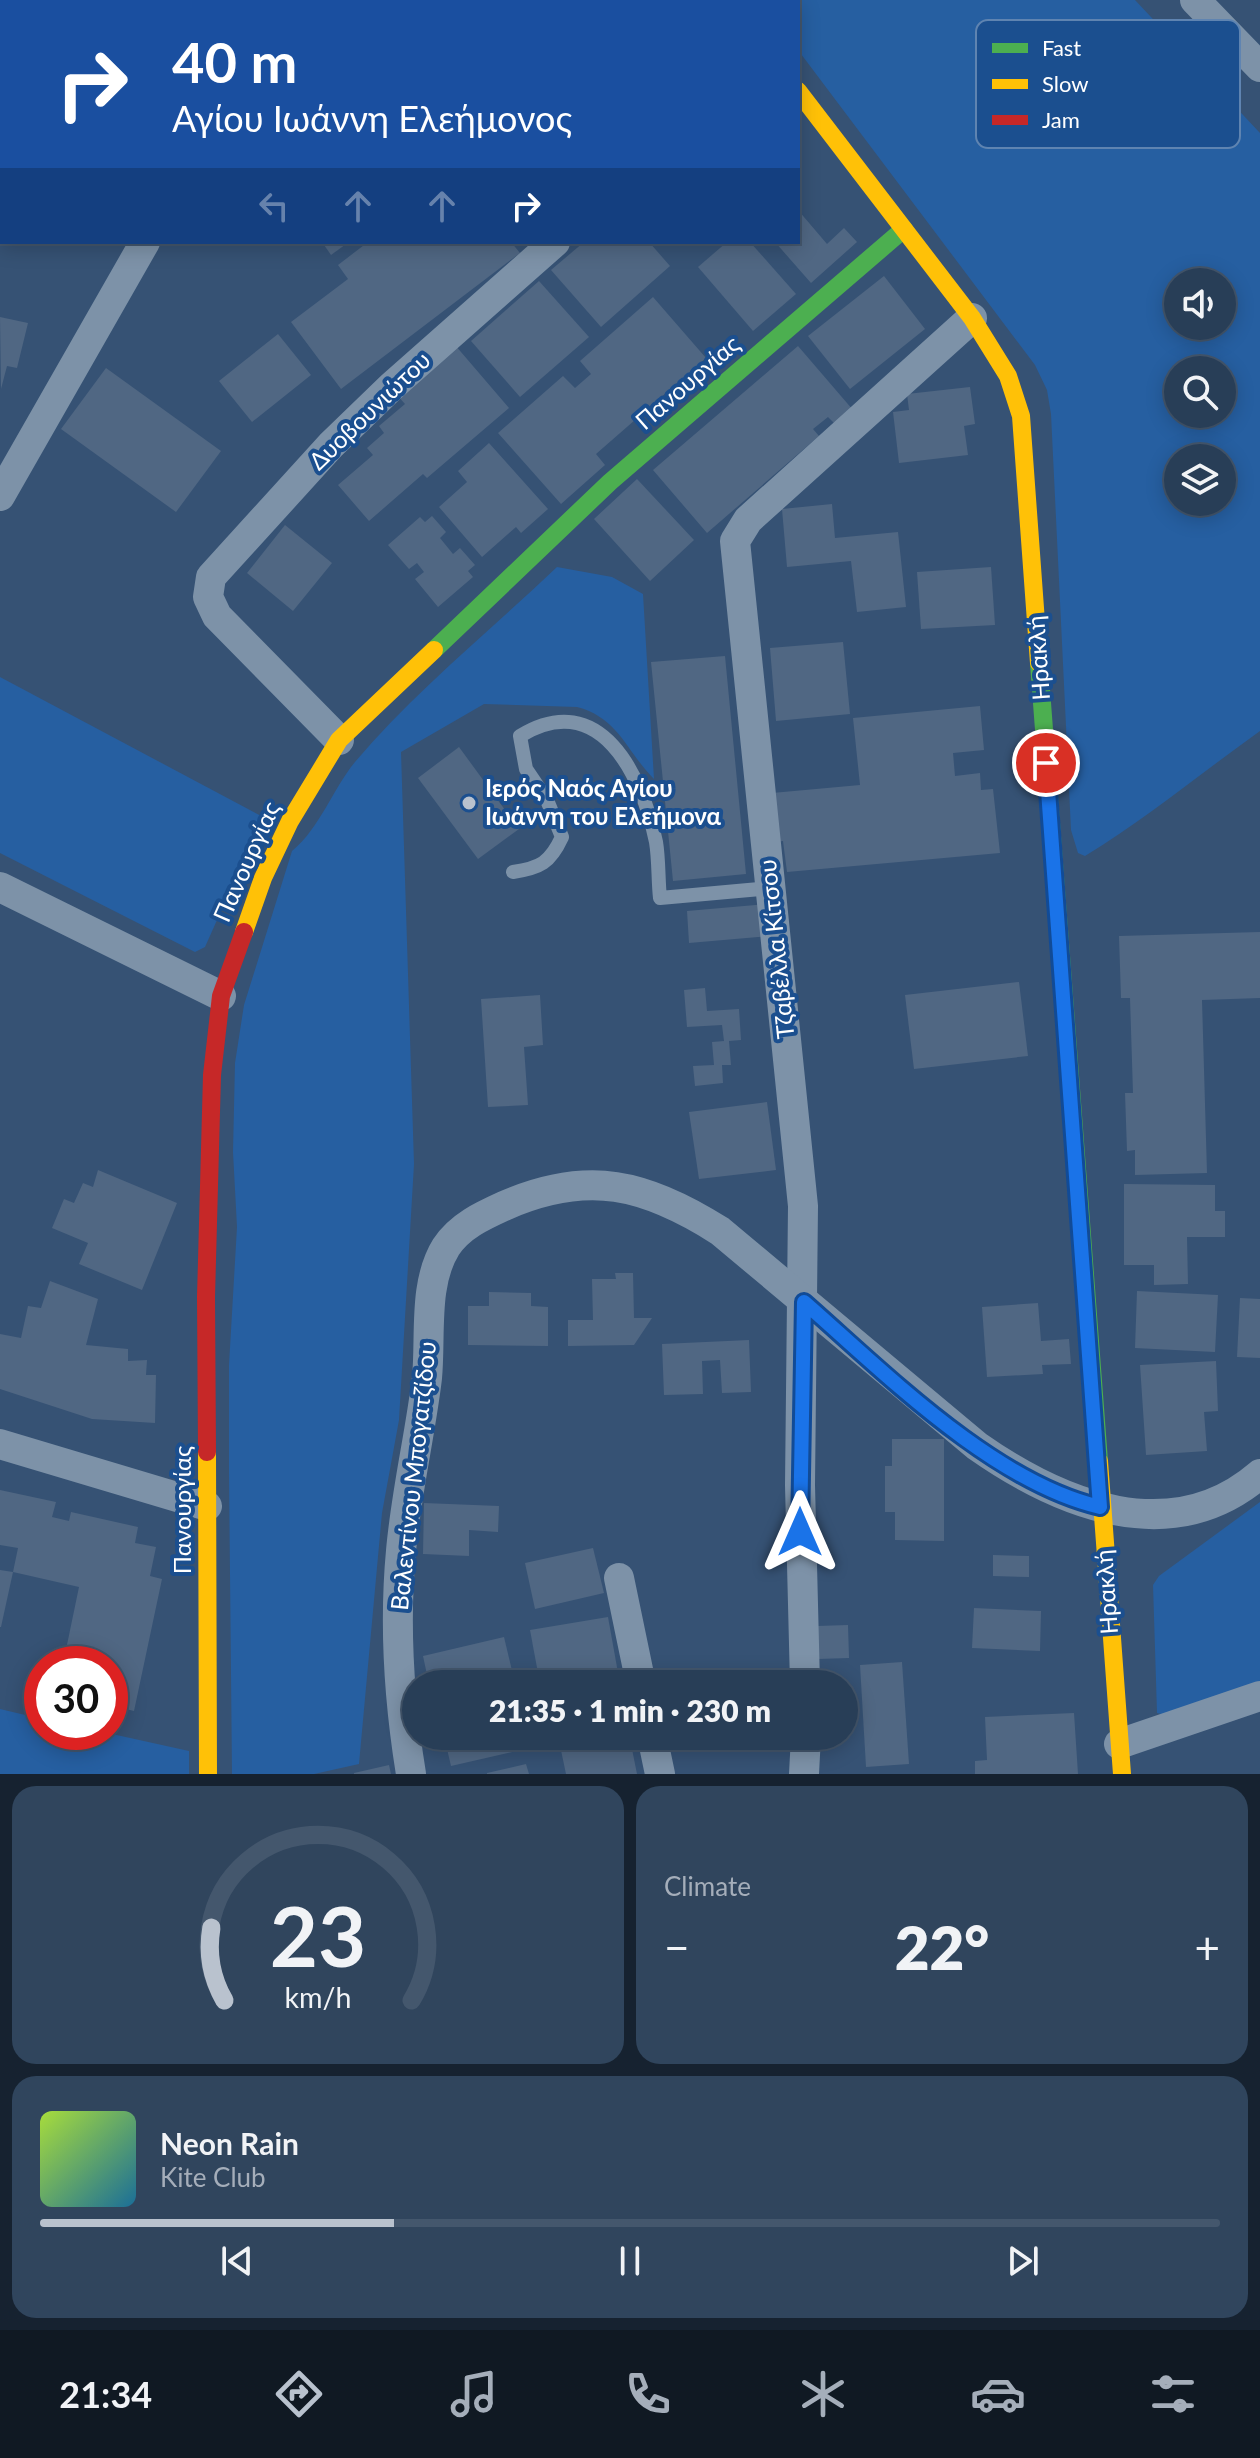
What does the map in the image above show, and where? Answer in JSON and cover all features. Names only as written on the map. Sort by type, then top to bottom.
[{"type":"street","points":[[1195,0],[1214,20]]},
{"type":"street","points":[[1240,46],[1260,67]]},
{"type":"street","name":"Ηρακλή","points":[[800,94],[972,318],[1008,376],[1021,416],[1122,1774]]},
{"type":"street","name":"Πανουργίας","points":[[208,1774],[210,1123],[215,1037],[221,996],[244,924],[279,844],[339,740],[610,482],[904,229]]},
{"type":"street","points":[[0,496],[13,447],[144,244]]},
{"type":"street","name":"Δυοβουνιώτου","points":[[339,740],[217,616],[208,597],[211,577],[331,445],[391,387],[553,244]]},
{"type":"street","name":"Τζαβέλλα Κίτσου","points":[[805,1670],[800,1516],[804,1302],[802,1192],[735,541],[748,520],[972,318]]},
{"type":"street","points":[[0,887],[221,996]]},
{"type":"street","name":"Βαλεντίνου Μπογατζίδου","points":[[411,1774],[399,1683],[398,1594],[407,1504],[424,1402],[435,1272],[454,1237],[489,1213],[550,1189],[608,1185],[654,1195],[691,1212],[720,1231],[804,1302]]},
{"type":"street","points":[[804,1302],[901,1385],[1002,1463],[1049,1489],[1100,1507],[1158,1515],[1196,1511],[1228,1498],[1260,1474]]},
{"type":"street","points":[[0,1444],[207,1506]]},
{"type":"street","points":[[619,1578],[638,1670]]},
{"type":"street","points":[[1119,1744],[1260,1696]]},
{"type":"street","points":[[655,1750],[660,1774]]},
{"type":"street","points":[[804,1774],[805,1750]]},
{"type":"lane","points":[[513,872],[539,868],[553,857],[562,837],[547,800],[526,769],[520,736],[548,723],[581,721],[602,736],[639,782],[656,845],[660,898],[771,888]]},
{"type":"shaded area","points":[[800,0],[1135,0],[1154,20],[976,20],[976,148],[1240,148],[1240,112],[1260,133],[1260,731],[1085,856],[1078,853],[1071,830],[1051,414],[1047,390],[1035,365],[800,53]]},
{"type":"shaded area","points":[[557,567],[612,577],[643,594],[654,779],[612,727],[591,712],[577,707],[484,704],[401,752],[414,1164],[399,1420],[382,1513],[359,1764],[314,1774],[232,1774],[229,1365],[237,1227],[233,1152],[235,1063],[244,1005],[292,851],[318,820],[347,773],[402,711]]},
{"type":"shaded area","points":[[0,677],[263,817],[205,947],[195,952],[0,853]]},
{"type":"shaded area","points":[[1260,1502],[1260,1682],[1170,1716],[1157,1713],[1153,1585],[1159,1576]]},
{"type":"shaded area","points":[[0,1709],[24,1715],[24,1750],[128,1750],[128,1738],[189,1751],[189,1774],[0,1774]]},
{"type":"building","points":[[800,212],[827,244],[844,228],[857,242],[811,283],[777,244],[800,244]]},
{"type":"building","points":[[323,244],[346,244],[331,255]]},
{"type":"building","points":[[365,244],[513,244],[520,253],[341,389],[291,322],[348,279],[338,265]]},
{"type":"building","points":[[582,244],[651,244],[670,266],[601,327],[551,270]]},
{"type":"building","points":[[725,244],[752,244],[796,294],[753,331],[698,267]]},
{"type":"building","points":[[884,276],[925,329],[850,389],[808,336]]},
{"type":"building","points":[[539,281],[589,337],[520,397],[471,341]]},
{"type":"building","points":[[653,297],[706,358],[596,454],[605,465],[561,504],[498,433],[563,376],[575,388],[591,374],[580,361]]},
{"type":"building","points":[[0,317],[28,323],[17,368],[7,366],[1,389]]},
{"type":"building","points":[[278,334],[311,375],[252,422],[219,381]]},
{"type":"building","points":[[455,345],[509,408],[427,478],[423,474],[369,521],[338,485],[373,455],[367,448],[384,433],[379,426],[405,404],[397,395]]},
{"type":"building","points":[[798,346],[853,410],[836,425],[828,417],[813,429],[819,436],[707,533],[653,470]]},
{"type":"building","points":[[106,368],[221,451],[176,512],[61,429]]},
{"type":"building","points":[[970,387],[975,424],[964,426],[968,455],[899,463],[893,412],[909,410],[907,394]]},
{"type":"building","points":[[489,443],[548,509],[521,533],[516,527],[482,557],[439,507],[467,482],[458,471]]},
{"type":"building","points":[[637,479],[694,540],[650,581],[594,519]]},
{"type":"building","points":[[832,504],[835,538],[898,532],[906,607],[857,612],[851,561],[787,567],[782,509]]},
{"type":"building","points":[[432,516],[446,532],[440,538],[453,554],[460,548],[475,565],[468,571],[473,577],[438,607],[415,579],[424,572],[417,563],[409,569],[388,545],[420,517],[425,522]]},
{"type":"building","points":[[285,525],[332,563],[293,611],[247,573]]},
{"type":"building","points":[[991,567],[995,625],[921,629],[917,572]]},
{"type":"building","points":[[843,642],[850,714],[776,721],[770,648]]},
{"type":"building","points":[[725,656],[746,874],[673,881],[651,662]]},
{"type":"building","points":[[980,706],[984,750],[953,753],[955,776],[980,773],[981,790],[993,789],[1000,853],[787,872],[783,841],[776,842],[772,793],[860,785],[853,718]]},
{"type":"building","name":"Ιερός Ναός Αγίου Ιωάννη του Ελεήμονα","points":[[459,747],[519,829],[478,859],[418,778]]},
{"type":"building","points":[[766,904],[769,936],[689,943],[687,911]]},
{"type":"building","points":[[1260,932],[1260,998],[1202,1000],[1207,1173],[1135,1175],[1135,1150],[1127,1151],[1125,1093],[1133,1093],[1130,998],[1121,998],[1119,936]]},
{"type":"building","points":[[1019,982],[1028,1056],[914,1069],[905,995]]},
{"type":"building","points":[[705,988],[707,1011],[739,1009],[741,1040],[729,1041],[731,1065],[722,1065],[723,1083],[695,1086],[693,1066],[714,1065],[712,1042],[724,1041],[722,1025],[687,1027],[684,990]]},
{"type":"building","points":[[540,995],[543,1045],[524,1047],[528,1105],[488,1107],[481,999]]},
{"type":"building","points":[[767,1102],[776,1170],[699,1179],[689,1112]]},
{"type":"building","points":[[98,1170],[177,1203],[142,1290],[79,1264],[88,1243],[52,1228],[64,1199],[74,1203],[83,1183],[93,1187]]},
{"type":"building","points":[[1124,1184],[1215,1185],[1215,1211],[1225,1211],[1225,1237],[1187,1237],[1188,1284],[1154,1285],[1154,1265],[1124,1265]]},
{"type":"building","points":[[615,1273],[633,1273],[634,1318],[652,1318],[634,1345],[568,1346],[568,1320],[593,1320],[592,1279],[616,1279]]},
{"type":"building","points":[[50,1281],[98,1299],[86,1345],[128,1349],[128,1361],[147,1360],[146,1375],[156,1375],[155,1423],[92,1419],[0,1389],[0,1334],[21,1338],[28,1306],[41,1308]]},
{"type":"building","points":[[1137,1291],[1218,1295],[1215,1352],[1135,1348]]},
{"type":"building","points":[[489,1292],[531,1293],[531,1306],[548,1307],[548,1346],[468,1345],[468,1306],[489,1306]]},
{"type":"building","points":[[1240,1298],[1260,1299],[1260,1358],[1237,1357]]},
{"type":"building","points":[[1038,1303],[1041,1341],[1069,1339],[1071,1364],[1042,1365],[1043,1374],[987,1377],[982,1307]]},
{"type":"building","points":[[749,1340],[751,1392],[722,1393],[720,1360],[702,1361],[703,1394],[664,1395],[662,1344]]},
{"type":"building","points":[[1216,1361],[1218,1411],[1204,1412],[1207,1451],[1146,1455],[1140,1365]]},
{"type":"building","points":[[892,1439],[944,1439],[944,1541],[895,1540],[895,1512],[885,1512],[885,1466],[892,1466]]},
{"type":"building","points":[[0,1490],[56,1502],[52,1517],[69,1521],[71,1512],[138,1527],[135,1543],[156,1547],[150,1576],[162,1579],[134,1711],[128,1710],[128,1646],[67,1646],[79,1587],[13,1572],[18,1548],[0,1545]]},
{"type":"building","points":[[424,1503],[499,1506],[498,1532],[469,1530],[469,1556],[423,1554]]},
{"type":"building","points":[[593,1548],[604,1593],[535,1609],[525,1563]]},
{"type":"building","points":[[993,1555],[1029,1556],[1029,1577],[993,1576]]},
{"type":"building","points":[[0,1570],[13,1572],[1,1627],[0,1627]]},
{"type":"building","points":[[974,1608],[1041,1611],[1040,1651],[972,1648]]},
{"type":"building","points":[[608,1617],[617,1670],[537,1670],[530,1630]]},
{"type":"building","points":[[848,1625],[849,1658],[818,1659],[817,1626]]},
{"type":"building","points":[[504,1637],[512,1670],[426,1670],[423,1656]]},
{"type":"building","points":[[902,1662],[909,1764],[866,1767],[860,1665]]},
{"type":"building","points":[[1074,1713],[1078,1774],[975,1774],[975,1761],[987,1760],[985,1717]]},
{"type":"building","points":[[447,1750],[521,1750],[451,1766]]},
{"type":"building","points":[[561,1750],[632,1750],[637,1774],[566,1774]]},
{"type":"building","points":[[526,1764],[529,1774],[487,1774],[487,1773]]},
{"type":"building","points":[[389,1765],[391,1774],[354,1774],[354,1773]]},
{"type":"traffic: fast","points":[[434,650],[610,482],[904,229]]},
{"type":"traffic: fast","points":[[1039,663],[1099,1461]]},
{"type":"traffic: slow","points":[[800,94],[972,318],[1008,376],[1021,416],[1039,663]]},
{"type":"traffic: slow","points":[[244,932],[263,878],[290,821],[339,740],[434,650]]},
{"type":"traffic: slow","points":[[207,1452],[208,1774]]},
{"type":"traffic: slow","points":[[1099,1461],[1122,1774]]},
{"type":"traffic: jam","points":[[207,1452],[206,1297],[212,1075],[221,996],[244,932]]},
{"type":"place","name":"Ιερός Ναός Αγίου Ιωάννη του Ελεήμονα","points":[[469,803]]},
{"type":"route","points":[[800,1532],[804,1302],[901,1385],[1002,1463],[1049,1489],[1100,1507],[1046,763]]}]
